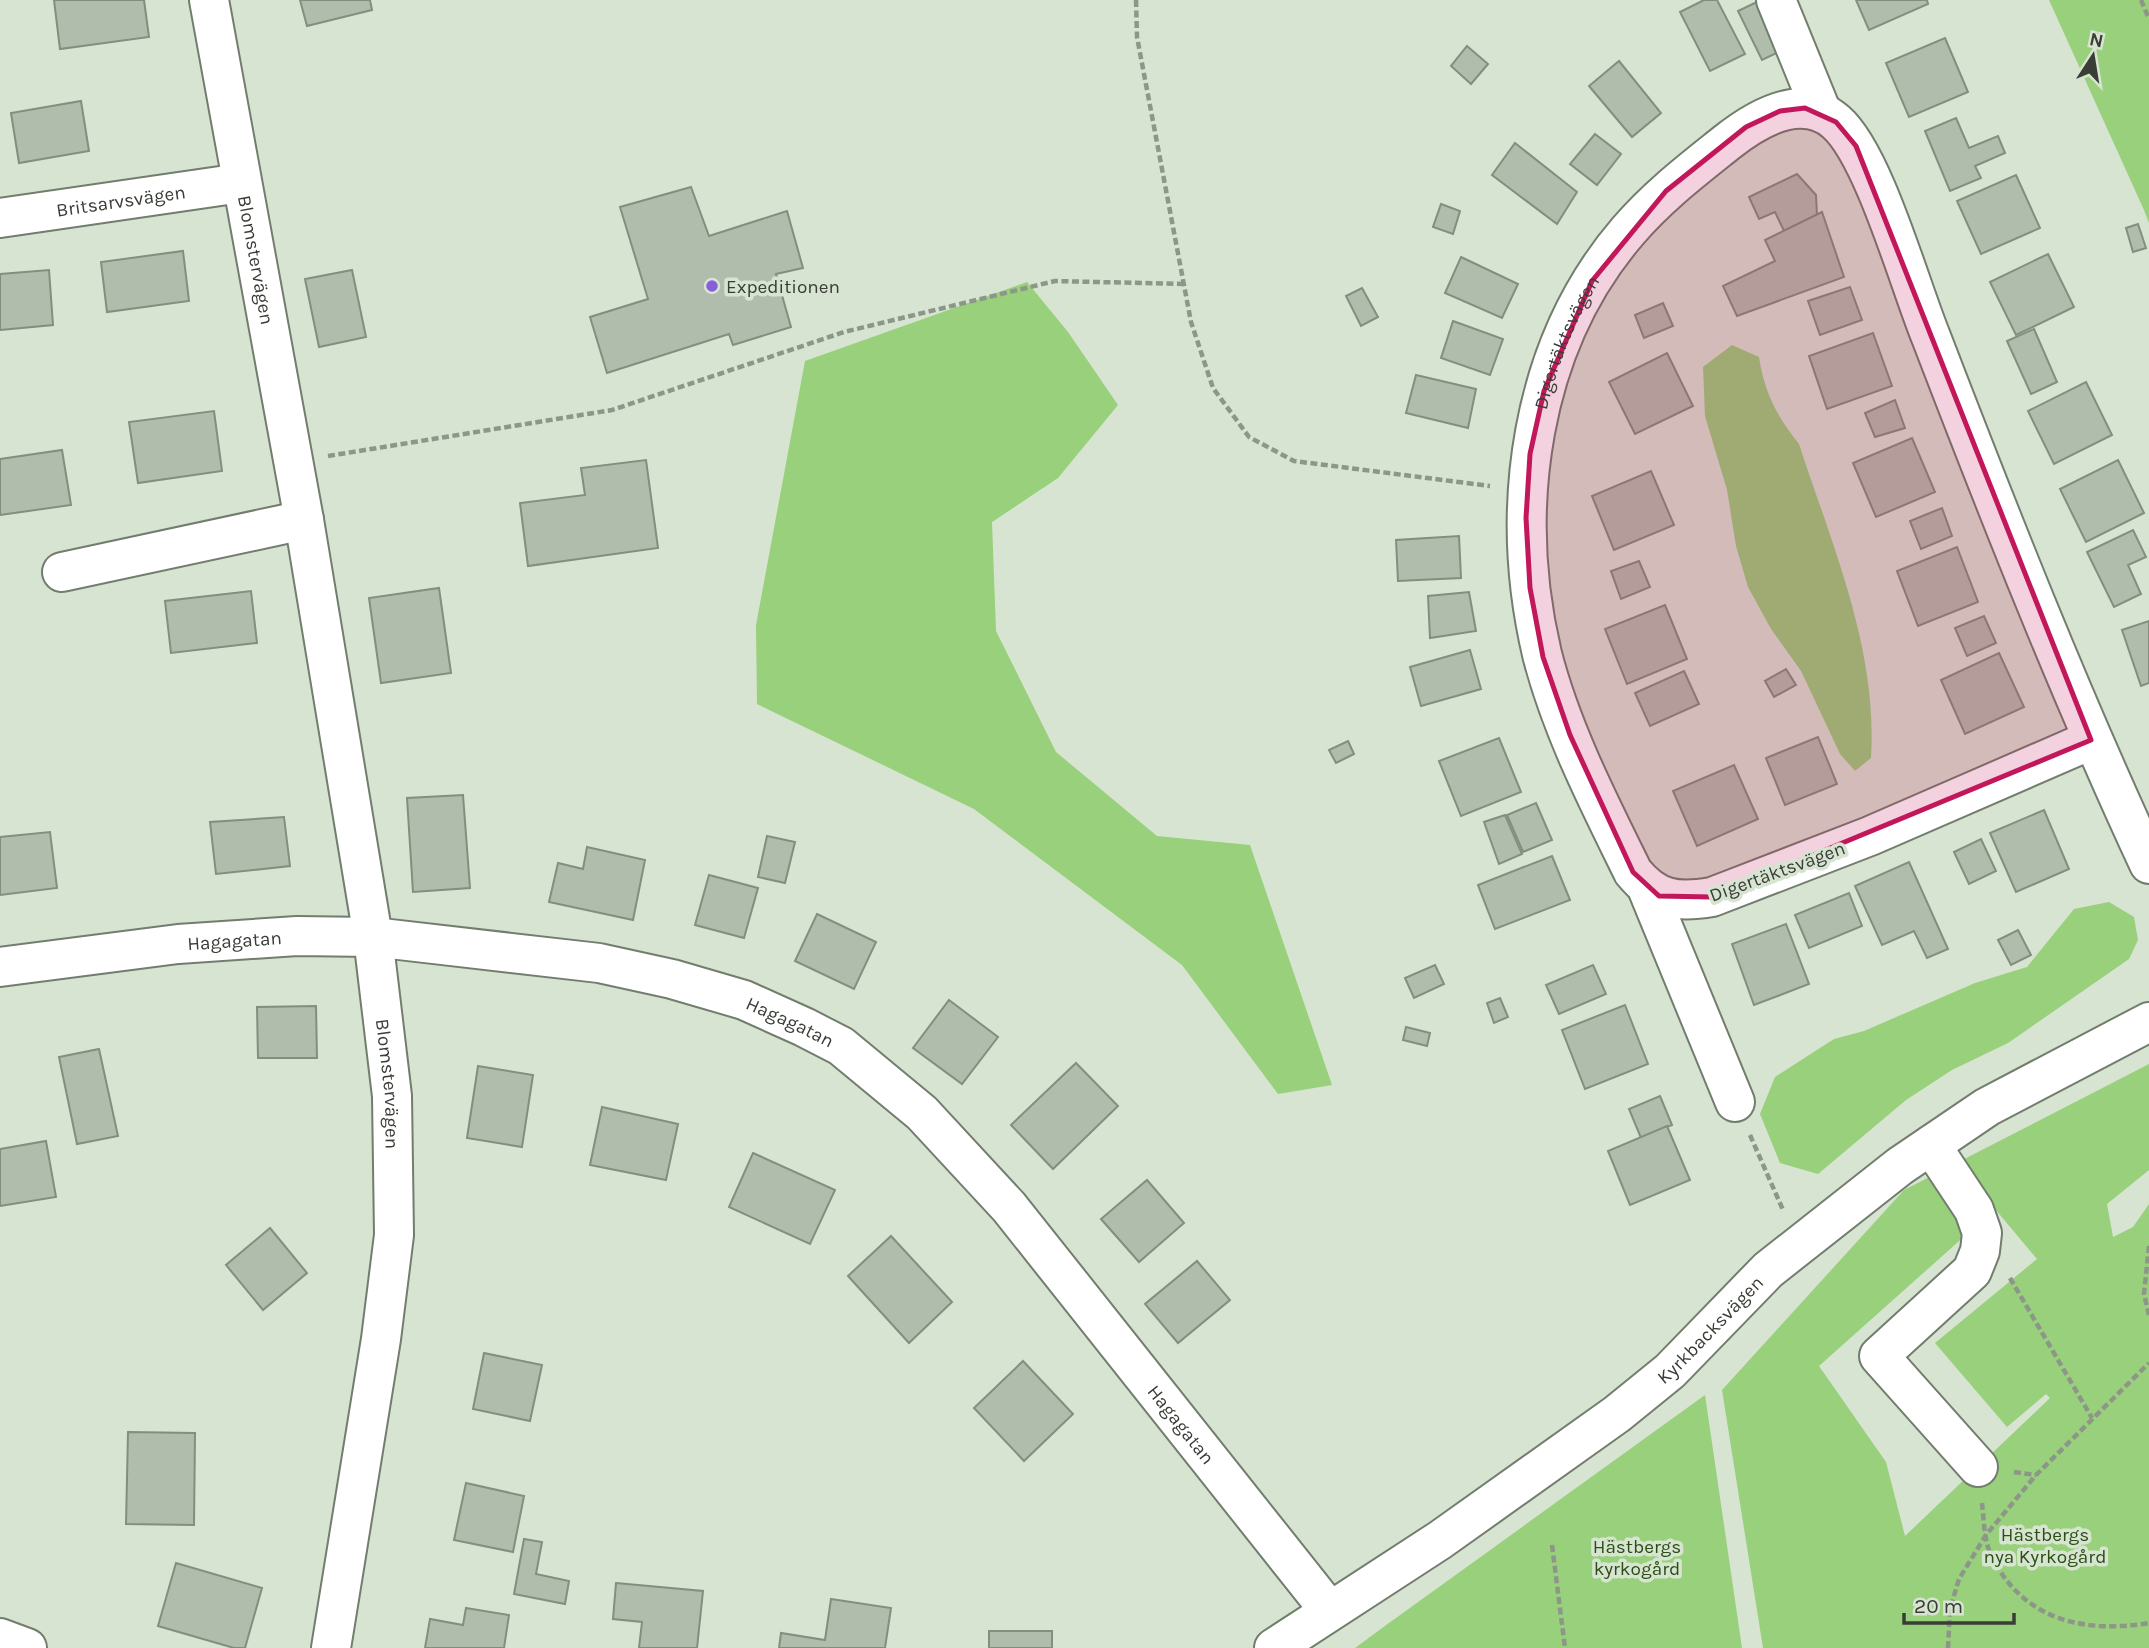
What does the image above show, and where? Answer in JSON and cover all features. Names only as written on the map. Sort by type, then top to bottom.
[{"type":"street","name":"Blomstervägen","points":[[209,0],[304,520],[373,937],[391,1082],[394,1235],[381,1339],[331,1648]]},
{"type":"street","points":[[1776,0],[1822,113],[1836,122],[1856,146],[2091,740],[2149,864]]},
{"type":"street","name":"Digertäktsvägen","points":[[1822,113],[1805,108],[1780,111],[1745,127],[1666,191],[1626,233],[1592,281],[1565,334],[1544,391],[1530,454],[1526,518],[1530,588],[1543,657],[1570,735],[1633,872],[1647,888],[1666,898],[1712,897],[1870,836],[2091,740]]},
{"type":"street","name":"Britsarvsvägen","points":[[0,218],[241,183]]},
{"type":"street","points":[[62,572],[304,520]]},
{"type":"street","points":[[1647,888],[1735,1102]]},
{"type":"street","name":"Hagagatan","points":[[0,967],[178,944],[297,936],[373,937],[598,963],[672,979],[744,1000],[841,1046],[922,1113],[1009,1207],[1329,1610]]},
{"type":"street","name":"Kyrkbacksvägen","points":[[1274,1648],[1440,1540],[1617,1415],[1670,1371],[1768,1270],[1931,1144],[1987,1107],[2149,1022]]},
{"type":"street","points":[[1931,1144],[1974,1210],[1982,1233],[1980,1251],[1972,1272],[1880,1356],[1978,1467]]},
{"type":"street","points":[[0,1638],[27,1648]]},
{"type":"path","points":[[1136,0],[1137,37],[1191,322],[1213,388],[1249,437],[1294,461],[1528,491]]},
{"type":"path","points":[[2141,0],[2149,19]]},
{"type":"path","points":[[293,462],[612,410],[844,332],[1055,281],[1184,284]]},
{"type":"path","points":[[1735,1102],[1787,1220]]},
{"type":"path","points":[[1982,1233],[2092,1418]]},
{"type":"path","points":[[2149,1246],[2144,1294],[2149,1315]]},
{"type":"path","points":[[1948,1648],[1950,1609],[1959,1579],[1986,1535],[2036,1475],[2149,1363]]},
{"type":"path","points":[[2036,1475],[1978,1467],[1986,1535],[1992,1560],[2010,1585],[2045,1613],[2083,1627],[2119,1628],[2149,1623]]},
{"type":"path","points":[[1552,1545],[1565,1648]]},
{"type":"highlighted area","points":[[1805,108],[1836,122],[1856,146],[2091,740],[1712,897],[1659,896],[1633,872],[1570,735],[1543,657],[1530,588],[1526,518],[1530,454],[1544,391],[1592,281],[1666,191],[1746,127],[1780,111]]},
{"type":"green space","points":[[2049,0],[2149,0],[2149,223],[2144,210]]},
{"type":"green space","points":[[1027,282],[1068,332],[1118,405],[1058,478],[992,522],[996,631],[1056,752],[1157,836],[1250,845],[1332,1085],[1278,1094],[1182,965],[974,809],[757,704],[756,625],[805,361]]},
{"type":"green space","points":[[1732,345],[1759,357],[1764,381],[1773,403],[1799,444],[1850,598],[1860,637],[1871,717],[1871,758],[1855,771],[1840,754],[1801,671],[1771,629],[1748,587],[1736,546],[1727,490],[1705,416],[1703,367]]},
{"type":"green space","points":[[2109,902],[2134,917],[2138,940],[2129,959],[2008,1043],[1952,1070],[1906,1100],[1818,1174],[1780,1163],[1760,1114],[1775,1077],[1834,1039],[1864,1031],[1975,983],[2027,967],[2074,909]]},
{"type":"green space","name":"Hästbergs nya Kyrkogård","points":[[2149,1064],[2149,1170],[2107,1204],[2113,1237],[2133,1227],[2149,1204],[2149,1648],[1763,1648],[1722,1390],[1904,1190]],"holes":[[[1995,1209],[2037,1259],[1935,1343],[2007,1427],[2046,1394],[2050,1398],[1905,1536],[1886,1462],[1819,1366]]]},
{"type":"green space","name":"Hästbergs kyrkogård","points":[[1705,1395],[1742,1648],[1355,1648],[1389,1623]]},
{"type":"building","points":[[54,0],[144,0],[149,37],[60,49]]},
{"type":"building","points":[[300,0],[370,0],[372,10],[307,26]]},
{"type":"building","points":[[1704,0],[1717,0],[1745,54],[1710,71],[1680,12]]},
{"type":"building","points":[[1761,0],[1787,48],[1762,60],[1738,11]]},
{"type":"building","points":[[1856,0],[1927,0],[1928,4],[1869,30]]},
{"type":"building","points":[[1945,38],[1968,92],[1909,117],[1886,63]]},
{"type":"building","points":[[1467,46],[1488,64],[1471,84],[1451,66]]},
{"type":"building","points":[[1619,61],[1661,113],[1632,137],[1589,86]]},
{"type":"building","points":[[81,101],[89,151],[19,163],[11,113]]},
{"type":"building","points":[[1956,118],[1969,148],[1998,136],[2005,153],[1975,166],[1981,178],[1950,191],[1925,131]]},
{"type":"building","points":[[1595,134],[1621,154],[1597,185],[1570,164]]},
{"type":"building","points":[[1515,143],[1577,192],[1557,224],[1492,175]]},
{"type":"building","points":[[1797,174],[1816,195],[1817,215],[1784,231],[1775,212],[1759,219],[1749,197]]},
{"type":"building","points":[[2016,175],[2040,228],[1981,254],[1957,201]]},
{"type":"building","name":"Expeditionen","points":[[691,187],[709,236],[787,211],[803,268],[776,274],[791,327],[733,345],[729,334],[607,373],[590,317],[648,299],[620,207]]},
{"type":"building","points":[[1441,204],[1460,211],[1453,234],[1433,227]]},
{"type":"building","points":[[1822,212],[1844,277],[1737,316],[1723,286],[1775,261],[1765,240]]},
{"type":"building","points":[[2138,224],[2146,248],[2133,252],[2126,228]]},
{"type":"building","points":[[183,251],[189,301],[107,312],[101,262]]},
{"type":"building","points":[[2048,254],[2074,307],[2016,335],[1990,282]]},
{"type":"building","points":[[1461,257],[1518,284],[1502,318],[1445,293]]},
{"type":"building","points":[[49,270],[53,325],[0,330],[0,274]]},
{"type":"building","points":[[352,270],[366,337],[319,347],[305,279]]},
{"type":"building","points":[[1850,287],[1862,320],[1820,335],[1808,301]]},
{"type":"building","points":[[1362,288],[1378,317],[1361,326],[1346,296]]},
{"type":"building","points":[[1663,303],[1673,326],[1644,338],[1635,315]]},
{"type":"building","points":[[1453,321],[1503,339],[1490,375],[1441,358]]},
{"type":"building","points":[[2034,329],[2057,382],[2031,394],[2007,341]]},
{"type":"building","points":[[1873,333],[1892,386],[1827,409],[1809,356]]},
{"type":"building","points":[[1667,353],[1693,406],[1635,434],[1609,382]]},
{"type":"building","points":[[1416,375],[1476,389],[1468,428],[1406,413]]},
{"type":"building","points":[[2086,382],[2112,435],[2054,464],[2028,411]]},
{"type":"building","points":[[1895,400],[1905,428],[1875,437],[1865,413]]},
{"type":"building","points":[[214,411],[222,471],[138,483],[129,422]]},
{"type":"building","points":[[1912,438],[1935,492],[1876,517],[1853,463]]},
{"type":"building","points":[[62,450],[71,505],[0,515],[0,459]]},
{"type":"building","points":[[646,460],[658,548],[528,566],[520,503],[585,495],[581,468]]},
{"type":"building","points":[[2118,460],[2144,513],[2086,542],[2060,489]]},
{"type":"building","points":[[1651,471],[1674,525],[1614,550],[1592,496]]},
{"type":"building","points":[[1942,508],[1952,536],[1921,549],[1910,521]]},
{"type":"building","points":[[2133,530],[2146,557],[2128,565],[2141,594],[2114,607],[2087,552]]},
{"type":"building","points":[[1459,536],[1461,578],[1398,581],[1396,540]]},
{"type":"building","points":[[1957,547],[1978,602],[1918,626],[1897,571]]},
{"type":"building","points":[[1639,561],[1650,587],[1621,599],[1611,571]]},
{"type":"building","points":[[439,588],[451,673],[381,683],[369,598]]},
{"type":"building","points":[[251,591],[257,643],[171,653],[165,601]]},
{"type":"building","points":[[1469,592],[1476,631],[1430,638],[1428,596]]},
{"type":"building","points":[[1665,605],[1687,659],[1627,684],[1605,629]]},
{"type":"building","points":[[1984,616],[1996,643],[1967,656],[1955,628]]},
{"type":"building","points":[[2149,621],[2149,683],[2141,686],[2122,630]]},
{"type":"building","points":[[1470,650],[1481,689],[1421,706],[1410,667]]},
{"type":"building","points":[[1999,653],[2024,707],[1965,734],[1941,680]]},
{"type":"building","points":[[1786,669],[1796,685],[1774,697],[1765,681]]},
{"type":"building","points":[[1684,671],[1699,704],[1650,726],[1635,693]]},
{"type":"building","points":[[1818,737],[1837,784],[1785,805],[1766,758]]},
{"type":"building","points":[[1499,738],[1521,792],[1461,816],[1439,761]]},
{"type":"building","points":[[1348,741],[1354,754],[1336,763],[1329,750]]},
{"type":"building","points":[[1734,765],[1758,819],[1697,846],[1673,791]]},
{"type":"building","points":[[463,795],[470,888],[413,892],[407,798]]},
{"type":"building","points":[[1536,803],[1552,840],[1523,852],[1507,815]]},
{"type":"building","points":[[2044,810],[2069,869],[2016,892],[1990,833]]},
{"type":"building","points":[[1505,815],[1522,854],[1499,864],[1484,822]]},
{"type":"building","points":[[284,817],[290,866],[216,874],[210,822]]},
{"type":"building","points":[[50,832],[57,888],[0,895],[0,837]]},
{"type":"building","points":[[767,836],[795,842],[785,883],[758,877]]},
{"type":"building","points":[[1981,839],[1996,871],[1969,884],[1954,852]]},
{"type":"building","points":[[587,847],[645,860],[633,920],[549,902],[558,863],[583,869]]},
{"type":"building","points":[[1552,856],[1570,900],[1495,929],[1478,885]]},
{"type":"building","points":[[1909,862],[1948,949],[1927,958],[1914,931],[1882,945],[1855,886]]},
{"type":"building","points":[[709,875],[758,888],[744,938],[695,925]]},
{"type":"building","points":[[1849,893],[1862,926],[1809,948],[1795,915]]},
{"type":"building","points":[[817,914],[876,942],[854,989],[795,961]]},
{"type":"building","points":[[1786,924],[1809,984],[1754,1005],[1732,944]]},
{"type":"building","points":[[2018,930],[2031,955],[2011,965],[1998,940]]},
{"type":"building","points":[[1435,965],[1444,984],[1414,998],[1405,978]]},
{"type":"building","points":[[1593,965],[1606,994],[1559,1014],[1546,985]]},
{"type":"building","points":[[1500,998],[1508,1017],[1494,1023],[1487,1003]]},
{"type":"building","points":[[949,1000],[998,1037],[962,1084],[913,1048]]},
{"type":"building","points":[[1625,1005],[1648,1064],[1585,1089],[1562,1030]]},
{"type":"building","points":[[316,1006],[317,1058],[258,1058],[257,1007]]},
{"type":"building","points":[[1406,1027],[1430,1033],[1427,1046],[1403,1040]]},
{"type":"building","points":[[99,1049],[118,1136],[77,1144],[59,1057]]},
{"type":"building","points":[[1076,1063],[1118,1106],[1053,1169],[1011,1125]]},
{"type":"building","points":[[478,1066],[533,1075],[522,1147],[467,1138]]},
{"type":"building","points":[[1660,1096],[1672,1125],[1641,1138],[1629,1109]]},
{"type":"building","points":[[602,1107],[678,1124],[666,1180],[590,1165]]},
{"type":"building","points":[[1667,1126],[1690,1180],[1630,1205],[1608,1151]]},
{"type":"building","points":[[46,1141],[56,1197],[0,1206],[0,1149]]},
{"type":"building","points":[[753,1153],[835,1190],[810,1244],[729,1207]]},
{"type":"building","points":[[1147,1180],[1184,1223],[1139,1262],[1101,1219]]},
{"type":"building","points":[[270,1228],[307,1273],[263,1310],[226,1265]]},
{"type":"building","points":[[891,1236],[952,1302],[909,1343],[848,1276]]},
{"type":"building","points":[[1197,1261],[1230,1300],[1178,1343],[1145,1304]]},
{"type":"building","points":[[484,1353],[542,1365],[530,1421],[473,1409]]},
{"type":"building","points":[[1023,1361],[1073,1414],[1024,1461],[974,1408]]},
{"type":"building","points":[[128,1432],[195,1433],[194,1525],[126,1524]]},
{"type":"building","points":[[466,1483],[524,1496],[513,1552],[454,1540]]},
{"type":"building","points":[[524,1539],[542,1542],[536,1574],[569,1581],[565,1604],[514,1594]]},
{"type":"building","points":[[176,1563],[262,1588],[245,1648],[234,1648],[158,1626]]},
{"type":"building","points":[[616,1583],[703,1591],[697,1648],[639,1648],[642,1622],[613,1619]]},
{"type":"building","points":[[831,1599],[891,1608],[885,1648],[779,1648],[781,1633],[825,1640]]},
{"type":"building","points":[[466,1608],[509,1615],[504,1648],[425,1648],[430,1619],[463,1625]]},
{"type":"building","points":[[989,1631],[1052,1631],[1052,1648],[989,1648]]},
{"type":"place","name":"Expeditionen","points":[[712,286]]}]
